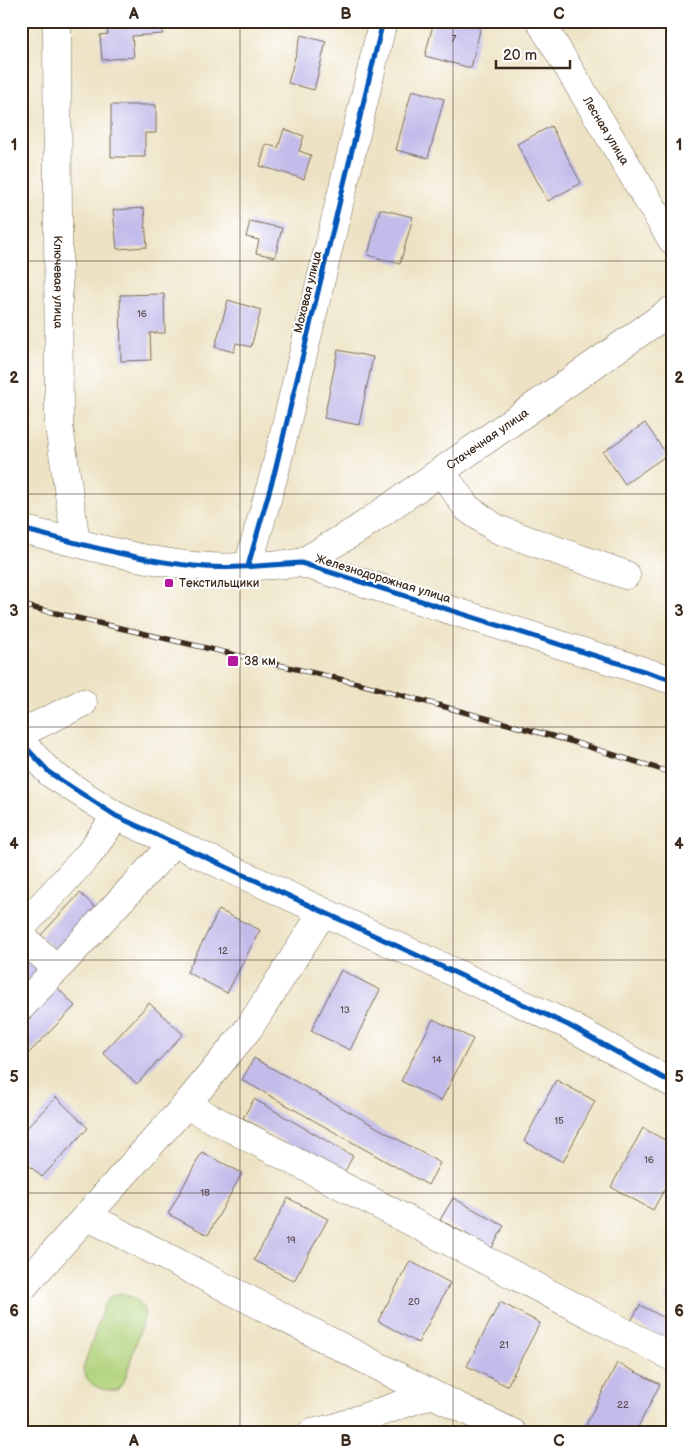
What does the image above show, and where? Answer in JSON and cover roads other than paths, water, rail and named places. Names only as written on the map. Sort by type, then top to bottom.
[{"type":"street","name":"Ключевая улица","points":[[57,21],[59,426],[76,542]]},
{"type":"street","name":"Моховая улица","points":[[248,566],[275,471],[383,21]]},
{"type":"street","name":"Лесная улица","points":[[540,21],[672,240]]},
{"type":"street","name":"Стачечная улица","points":[[301,564],[357,530],[672,310]]},
{"type":"street","points":[[441,471],[466,508],[498,529],[626,575]]},
{"type":"street","name":"Железнодорожная улица","points":[[21,529],[146,558],[195,566],[301,564],[672,680]]},
{"type":"street","points":[[21,732],[83,703]]},
{"type":"street","points":[[21,742],[50,773],[116,816],[568,1025],[672,1083]]},
{"type":"street","points":[[21,928],[90,854],[116,816]]},
{"type":"street","points":[[21,1007],[174,843]]},
{"type":"street","points":[[21,1289],[186,1105],[249,1028],[323,912]]},
{"type":"street","points":[[21,936],[57,969]]},
{"type":"street","points":[[186,1105],[672,1357]]},
{"type":"street","points":[[87,1216],[432,1394],[514,1433]]},
{"type":"street","points":[[312,1433],[334,1428],[432,1394]]},
{"type":"railway","points":[[21,605],[361,684],[570,741],[672,773]]},
{"type":"place","name":"Текстильщики","points":[[169,583]]},
{"type":"place","name":"38 км","points":[[233,661]]}]
